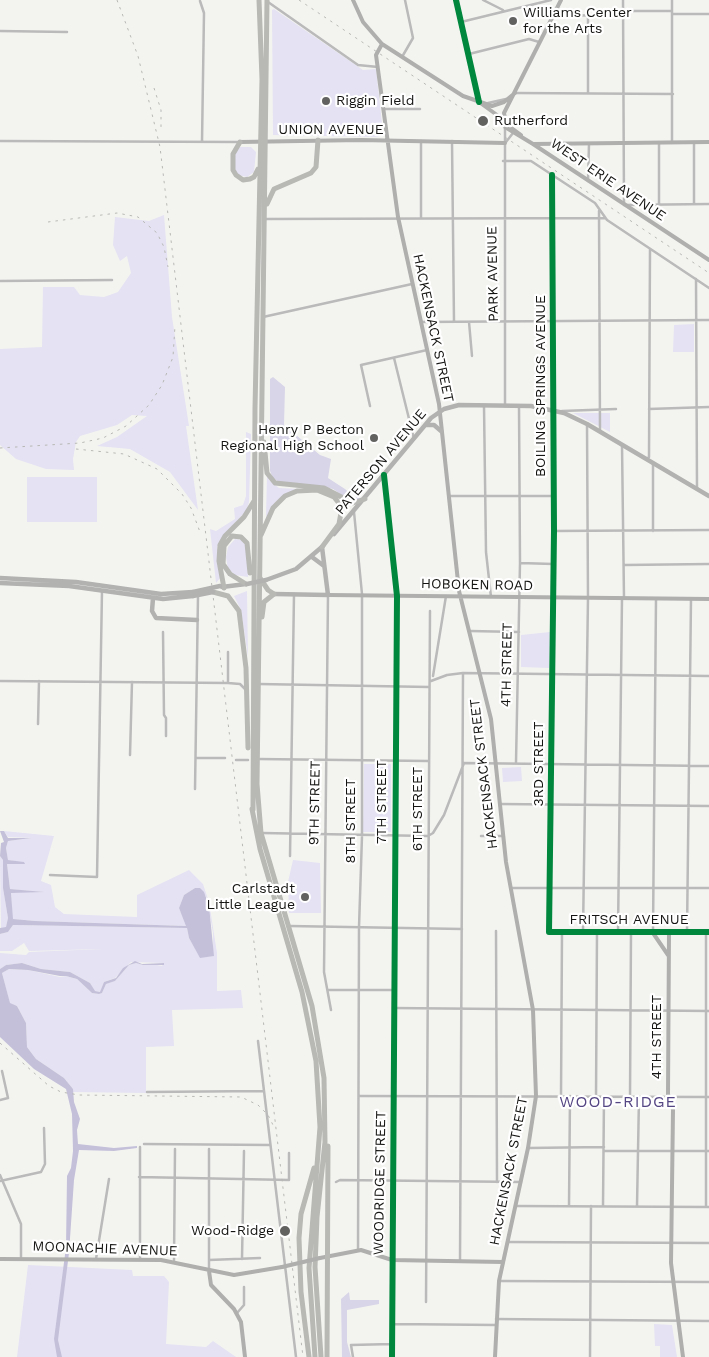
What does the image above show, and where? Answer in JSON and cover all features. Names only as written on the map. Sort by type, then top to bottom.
[{"type":"highway","points":[[259,0],[262,45],[265,212]]},
{"type":"highway","points":[[252,810],[254,500],[260,161],[263,141],[267,1]]},
{"type":"highway","points":[[318,140],[316,167],[311,173],[274,188],[268,199],[264,219],[257,759],[258,804],[262,833],[310,998],[320,1047],[328,1140],[327,1357]]},
{"type":"highway","points":[[240,142],[233,154],[233,170],[236,175],[243,180],[254,177],[260,161]]},
{"type":"highway","points":[[261,422],[267,473],[273,482],[282,486],[324,488],[353,503],[365,499]]},
{"type":"highway","points":[[260,537],[274,508],[284,496],[297,491],[317,490],[334,497],[342,507],[339,524],[322,547]]},
{"type":"highway","points":[[254,500],[220,545],[219,561],[223,590],[233,601],[238,611],[246,663],[248,760],[252,810],[260,849],[302,992],[313,1038],[319,1086],[318,1153],[308,1268],[315,1357]]},
{"type":"highway","points":[[246,584],[230,574],[224,564],[224,546],[232,536],[241,537],[247,543],[253,602]]},
{"type":"highway","points":[[258,648],[263,607],[266,599],[274,594],[268,590],[259,578]]},
{"type":"highway","points":[[213,592],[223,590]]},
{"type":"highway","points":[[321,1357],[315,1267],[326,1108]]},
{"type":"highway","points":[[309,1357],[299,1263],[300,1220],[318,1153]]},
{"type":"main road","points":[[353,0],[363,22],[382,44],[463,96],[494,105],[514,95]]},
{"type":"main road","points":[[456,0],[482,103],[496,114]]},
{"type":"main road","points":[[496,114],[504,111],[514,95],[562,0]]},
{"type":"main road","name":"HACKENSACK STREET","points":[[382,44],[376,54],[398,217],[439,412],[461,597],[492,719],[510,888],[533,1010],[536,1096],[528,1148],[499,1281],[495,1357]]},
{"type":"main road","points":[[501,103],[504,111],[505,126],[533,144],[659,141],[709,142]]},
{"type":"main road","points":[[494,105],[496,114]]},
{"type":"main road","name":"WEST ERIE AVENUE","points":[[496,114],[505,126],[514,133],[709,260]]},
{"type":"main road","name":"UNION AVENUE","points":[[240,142],[318,140],[505,143]]},
{"type":"main road","name":"PATERSON AVENUE","points":[[193,594],[223,590],[291,572],[312,557],[322,547],[439,412],[459,405],[518,406],[560,411],[587,424],[709,496]]},
{"type":"main road","points":[[426,425],[435,425],[441,431]]},
{"type":"main road","points":[[322,547],[328,595]]},
{"type":"main road","points":[[312,557],[324,566]]},
{"type":"main road","points":[[0,578],[76,582],[161,594],[193,594]]},
{"type":"main road","points":[[0,583],[69,586],[153,598],[213,592]]},
{"type":"main road","name":"HOBOKEN ROAD","points":[[274,594],[709,599]]},
{"type":"main road","points":[[153,598],[152,611],[156,618],[197,620]]},
{"type":"main road","points":[[653,933],[668,957]]},
{"type":"main road","name":"4TH STREET","points":[[669,933],[669,1097],[673,1110],[671,1243],[683,1357]]},
{"type":"main road","name":"MOONACHIE AVENUE","points":[[0,1259],[174,1261],[226,1275],[244,1275],[358,1250],[370,1251],[392,1260],[502,1262]]},
{"type":"main road","points":[[209,1271],[211,1285],[237,1314],[242,1326],[245,1357]]},
{"type":"street","points":[[402,57],[413,35],[405,0]]},
{"type":"street","points":[[483,0],[503,10]]},
{"type":"street","points":[[461,22],[503,10],[551,0]]},
{"type":"street","points":[[623,0],[624,205],[709,204]]},
{"type":"street","points":[[672,0],[672,142]]},
{"type":"street","points":[[200,1],[204,11],[202,142]]},
{"type":"street","points":[[267,1],[358,65],[379,67]]},
{"type":"street","points":[[623,11],[709,14]]},
{"type":"street","points":[[554,15],[623,16]]},
{"type":"street","points":[[588,15],[588,94]]},
{"type":"street","points":[[0,31],[67,32]]},
{"type":"street","points":[[469,54],[529,39],[540,42]]},
{"type":"street","points":[[482,103],[514,95],[673,94]]},
{"type":"street","points":[[384,109],[420,110]]},
{"type":"street","name":"PARK AVENUE","points":[[505,126],[503,161],[505,406]]},
{"type":"street","points":[[505,143],[514,133]]},
{"type":"street","name":"UNION AVENUE","points":[[0,141],[240,142]]},
{"type":"street","points":[[421,141],[421,217]]},
{"type":"street","points":[[659,141],[659,204]]},
{"type":"street","points":[[452,142],[454,322]]},
{"type":"street","points":[[588,181],[589,142]]},
{"type":"street","points":[[694,142],[694,204]]},
{"type":"street","points":[[503,161],[532,161],[595,203],[605,218],[709,288]]},
{"type":"street","name":"BOILING SPRINGS AVENUE","points":[[552,175],[554,598]]},
{"type":"street","points":[[599,208],[600,432]]},
{"type":"street","points":[[264,219],[398,217],[605,218]]},
{"type":"street","points":[[647,460],[649,457],[650,249]]},
{"type":"street","points":[[696,279],[697,489]]},
{"type":"street","points":[[0,281],[112,280]]},
{"type":"street","points":[[263,317],[412,284]]},
{"type":"street","points":[[420,322],[600,320],[649,322],[709,320]]},
{"type":"street","points":[[469,322],[472,356]]},
{"type":"street","points":[[370,406],[361,365],[427,350]]},
{"type":"street","points":[[394,358],[414,440]]},
{"type":"street","points":[[484,405],[486,552],[492,597]]},
{"type":"street","name":"4TH STREET","points":[[516,762],[520,563],[518,406]]},
{"type":"street","points":[[649,409],[709,407]]},
{"type":"street","points":[[560,411],[616,409]]},
{"type":"street","points":[[583,932],[588,598],[587,424]]},
{"type":"street","points":[[618,932],[619,764],[625,564],[622,445]]},
{"type":"street","points":[[653,463],[653,531]]},
{"type":"street","name":"7TH STREET","points":[[384,475],[397,596],[394,761],[394,1008]]},
{"type":"street","points":[[448,496],[554,496]]},
{"type":"street","name":"8TH STREET","points":[[354,512],[362,594],[360,760],[362,836],[359,927],[360,1181],[358,1250]]},
{"type":"street","points":[[554,531],[709,530]]},
{"type":"street","points":[[520,563],[554,564]]},
{"type":"street","points":[[625,564],[709,564]]},
{"type":"street","points":[[194,790],[196,758],[196,600],[201,585]]},
{"type":"street","points":[[50,875],[97,876],[102,590]]},
{"type":"street","points":[[290,856],[294,594]]},
{"type":"street","name":"9TH STREET","points":[[328,595],[324,972],[331,1010]]},
{"type":"street","points":[[431,681],[438,654],[446,596]]},
{"type":"street","name":"3RD STREET","points":[[550,932],[550,763],[554,598]]},
{"type":"street","points":[[653,933],[656,599]]},
{"type":"street","points":[[687,933],[691,599]]},
{"type":"street","name":"6TH STREET","points":[[426,1302],[430,611]]},
{"type":"street","points":[[470,631],[519,632]]},
{"type":"street","points":[[163,632],[166,736]]},
{"type":"street","points":[[228,652],[228,684]]},
{"type":"street","points":[[431,681],[447,674],[463,673],[709,676]]},
{"type":"street","points":[[460,1261],[462,1181],[463,673]]},
{"type":"street","points":[[0,681],[240,684],[247,690]]},
{"type":"street","points":[[38,724],[39,681]]},
{"type":"street","points":[[130,755],[132,682]]},
{"type":"street","points":[[258,684],[429,687]]},
{"type":"street","points":[[196,758],[225,758]]},
{"type":"street","points":[[257,759],[428,761]]},
{"type":"street","points":[[236,760],[248,760]]},
{"type":"street","points":[[464,763],[516,762],[709,766]]},
{"type":"street","points":[[262,833],[428,836],[433,834],[444,814],[464,763]]},
{"type":"street","points":[[500,804],[551,806],[709,806]]},
{"type":"street","points":[[481,836],[503,836]]},
{"type":"street","points":[[510,888],[709,888]]},
{"type":"street","points":[[288,926],[462,929]]},
{"type":"street","points":[[496,931],[496,1182]]},
{"type":"street","name":"FRITSCH AVENUE","points":[[550,932],[707,932]]},
{"type":"street","points":[[561,1096],[562,932]]},
{"type":"street","points":[[596,1097],[597,932]]},
{"type":"street","points":[[630,1097],[631,932]]},
{"type":"street","points":[[515,1206],[708,1207],[707,932]]},
{"type":"street","points":[[328,990],[394,990]]},
{"type":"street","points":[[394,1008],[708,1011]]},
{"type":"street","name":"WOODRIDGE STREET","points":[[392,1357],[394,1008]]},
{"type":"street","points":[[258,1041],[296,1357]]},
{"type":"street","points":[[0,1100],[8,1098],[2,1071]]},
{"type":"street","points":[[146,1092],[263,1091]]},
{"type":"street","points":[[360,1096],[708,1097]]},
{"type":"street","points":[[569,1206],[570,1096]]},
{"type":"street","points":[[603,1206],[604,1097]]},
{"type":"street","points":[[637,1206],[639,1097]]},
{"type":"street","points":[[1,1181],[36,1174],[43,1170],[44,1128]]},
{"type":"street","points":[[144,1144],[270,1145]]},
{"type":"street","points":[[140,1147],[140,1260]]},
{"type":"street","points":[[528,1148],[708,1151]]},
{"type":"street","points":[[174,1261],[175,1149]]},
{"type":"street","points":[[209,1149],[209,1271]]},
{"type":"street","points":[[242,1259],[244,1150]]},
{"type":"street","points":[[140,1178],[175,1180],[289,1180],[288,1153]]},
{"type":"street","points":[[0,1174],[1,1181],[21,1224],[21,1258]]},
{"type":"street","points":[[96,1259],[110,1179]]},
{"type":"street","points":[[336,1182],[521,1182]]},
{"type":"street","points":[[590,1357],[592,1282],[591,1206]]},
{"type":"street","points":[[507,1242],[709,1243]]},
{"type":"street","points":[[209,1260],[260,1258]]},
{"type":"street","points":[[499,1281],[709,1282]]},
{"type":"street","points":[[237,1314],[244,1305],[244,1288]]},
{"type":"street","points":[[392,1324],[590,1320],[709,1321]]},
{"type":"street","points":[[353,1357],[351,1345],[392,1344]]},
{"type":"shaded area","name":"Riggin Field","points":[[274,9],[363,70],[376,69],[383,132],[378,137],[273,135],[272,10]]},
{"type":"shaded area","points":[[240,147],[251,147],[256,152],[254,172],[247,177],[238,175],[235,169],[235,152]]},
{"type":"shaded area","points":[[164,215],[172,317],[189,426],[186,426],[198,510],[170,472],[130,449],[97,446],[117,437],[147,416],[132,415],[117,425],[80,436],[76,442],[73,459],[74,470],[46,469],[16,459],[0,445],[0,349],[42,347],[43,287],[74,287],[80,295],[104,297],[118,292],[131,273],[127,256],[120,261],[113,245],[115,217],[149,221]]},
{"type":"shaded area","points":[[694,324],[694,352],[673,352],[674,325]]},
{"type":"shaded area","points":[[273,377],[285,387],[284,425],[320,455],[331,459],[328,478],[354,497],[362,498],[356,502],[349,500],[333,489],[320,486],[281,484],[273,478],[270,471],[270,379]]},
{"type":"shaded area","points":[[573,413],[610,413],[610,432]]},
{"type":"shaded area","points":[[246,432],[251,434],[249,502],[246,511],[224,535],[217,547],[221,577],[216,583],[210,529],[216,531],[235,519],[234,508],[243,505],[246,496]]},
{"type":"shaded area","points":[[267,475],[269,480],[279,488],[299,489],[291,492],[266,517]]},
{"type":"shaded area","points":[[27,477],[97,477],[97,522],[27,522]]},
{"type":"shaded area","points":[[235,539],[242,540],[246,546],[248,577],[235,575],[228,569],[226,557],[228,547]]},
{"type":"shaded area","points":[[247,591],[248,657],[241,610],[234,596]]},
{"type":"shaded area","points":[[550,632],[549,668],[521,667],[521,635]]},
{"type":"shaded area","points":[[364,764],[391,764],[391,832],[363,832]]},
{"type":"shaded area","points":[[521,767],[522,781],[503,782],[502,768]]},
{"type":"shaded area","points":[[0,831],[4,831],[8,838],[31,838],[8,841],[6,848],[8,860],[24,862],[25,864],[7,864],[10,889],[44,892],[11,893],[13,919],[186,926],[179,908],[184,895],[195,888],[200,888],[204,892],[209,906],[214,956],[200,958],[189,938],[187,928],[13,925],[8,932],[0,934],[0,928],[6,927],[8,918],[3,888],[3,860],[0,856],[1,843],[4,842]]},
{"type":"shaded area","points":[[4,831],[54,836],[41,881],[51,885],[55,907],[64,914],[137,917],[137,895],[189,870],[203,884],[209,902],[217,953],[217,991],[241,990],[243,1008],[172,1010],[174,1046],[146,1047],[146,1093],[72,1092],[73,1089],[64,1078],[36,1059],[27,1047],[26,1023],[17,1006],[10,1004],[2,973],[9,969],[28,970],[60,977],[66,976],[77,979],[92,993],[99,994],[102,993],[106,984],[115,981],[129,965],[136,963],[162,966],[164,963],[131,962],[115,978],[104,982],[101,992],[94,991],[90,983],[70,972],[41,969],[22,963],[6,965],[0,969],[0,953],[26,955],[29,952],[102,949],[29,951],[24,943],[12,951],[0,951],[0,934],[8,932],[13,925],[187,928],[189,938],[200,957],[213,956],[213,933],[207,898],[200,888],[195,888],[184,895],[179,908],[187,926],[12,919],[11,892],[42,892],[10,889],[7,864],[25,863],[8,860],[6,848],[8,841],[31,838],[8,837]]},
{"type":"shaded area","points":[[0,856],[3,860],[3,888],[8,918],[6,927],[1,929]]},
{"type":"shaded area","name":"Carlstadt Little League","points":[[293,860],[320,863],[321,913],[289,913],[288,882]]},
{"type":"shaded area","points":[[135,961],[142,964],[164,963],[164,965],[143,965],[136,963],[129,965],[115,981],[106,984],[102,993],[99,994],[92,993],[77,979],[66,976],[9,969],[2,973],[10,1003],[17,1006],[26,1023],[27,1047],[36,1059],[64,1078],[73,1089],[74,1102],[80,1119],[77,1130],[78,1144],[114,1148],[137,1146],[137,1148],[114,1151],[79,1150],[74,1180],[69,1253],[58,1340],[62,1357],[57,1357],[54,1339],[66,1247],[67,1176],[71,1168],[73,1151],[72,1114],[66,1089],[34,1069],[0,1037],[0,969],[6,965],[22,963],[41,969],[70,972],[90,983],[95,991],[100,992],[104,982],[116,978],[123,968]]},
{"type":"shaded area","points":[[28,1265],[132,1270],[133,1276],[164,1276],[169,1282],[166,1344],[206,1347],[213,1341],[236,1357],[17,1357]]},
{"type":"shaded area","points":[[349,1292],[350,1300],[379,1300],[379,1304],[347,1310],[347,1342],[351,1357],[342,1357],[341,1299]]},
{"type":"shaded area","points":[[654,1324],[672,1325],[677,1357],[660,1357],[660,1346],[655,1346]]},
{"type":"railway","points":[[117,0],[138,56],[160,147],[303,1357]]},
{"type":"railway","points":[[299,0],[709,273]]},
{"type":"railway","points":[[154,88],[161,110],[161,130]]},
{"type":"railway","points":[[48,222],[117,213],[138,217],[157,233],[164,247],[168,267]]},
{"type":"railway","points":[[0,448],[80,443],[103,438],[126,426],[149,405],[162,385],[173,357],[175,326]]},
{"type":"railway","points":[[76,449],[124,454],[157,469],[182,494],[191,508],[200,532]]},
{"type":"railway","points":[[0,1043],[49,1086],[61,1092],[79,1095],[241,1097],[258,1105],[268,1115],[273,1125]]},
{"type":"cycle path","points":[[456,0],[479,102]]},
{"type":"cycle path","points":[[552,175],[554,531],[549,932],[709,932]]},
{"type":"cycle path","points":[[384,475],[397,596],[392,1357]]},
{"type":"place","name":"Williams Center for the Arts","points":[[513,21]]},
{"type":"place","name":"Riggin Field","points":[[326,101]]},
{"type":"place","name":"Rutherford","points":[[483,121]]},
{"type":"place","name":"Henry P Becton Regional High School","points":[[374,438]]},
{"type":"place","name":"Carlstadt Little League","points":[[305,897]]},
{"type":"place","name":"Wood-Ridge","points":[[285,1231]]},
{"type":"district","name":"WOOD-RIDGE","points":[[618,1102]]}]
